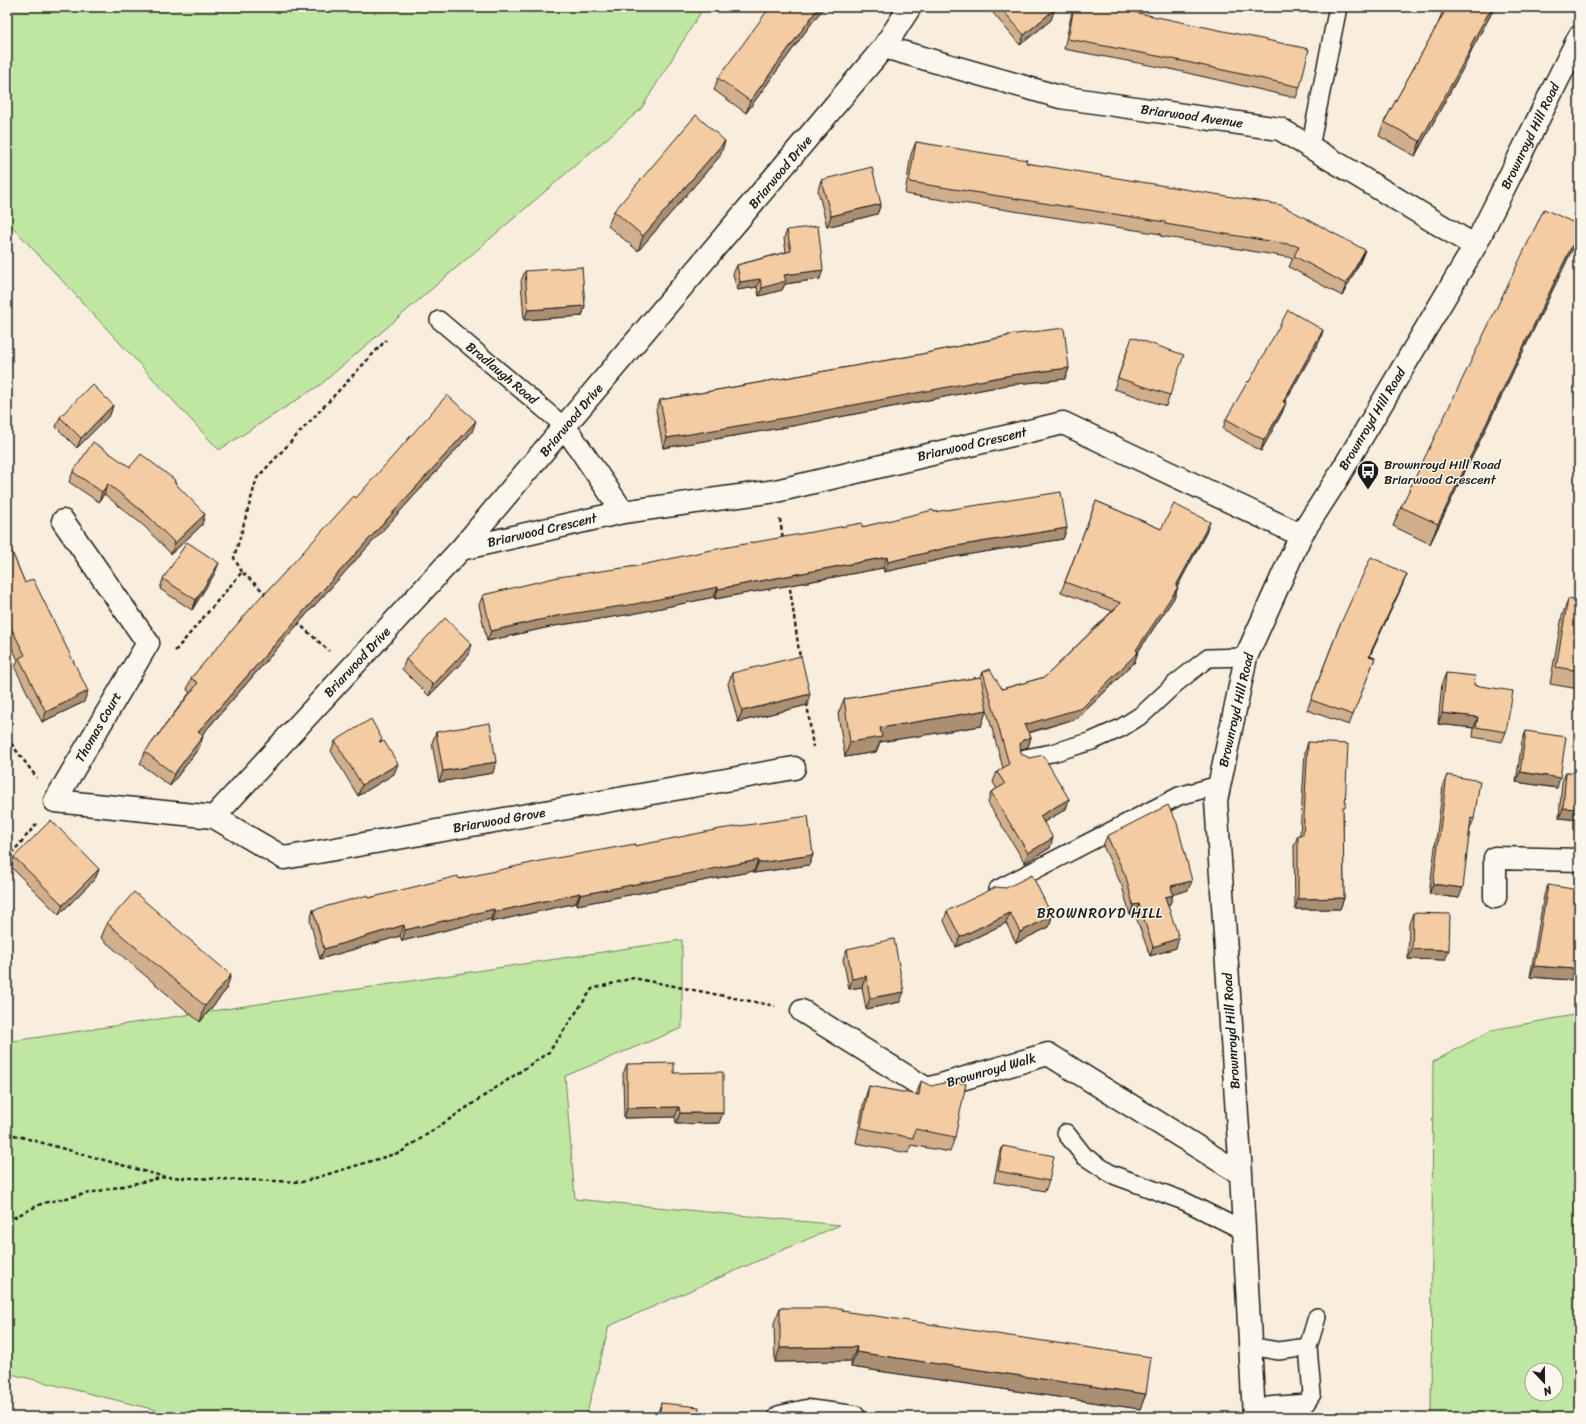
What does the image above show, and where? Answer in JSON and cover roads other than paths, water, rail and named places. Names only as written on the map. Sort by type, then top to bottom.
[{"type":"street","name":"Briarwood Drive","points":[[214,817],[461,549],[884,47],[910,7]]},
{"type":"street","name":"Brownroyd Hill Road","points":[[1253,1412],[1241,1174],[1216,801],[1246,656],[1301,535],[1337,479],[1475,246],[1579,37]]},
{"type":"street","name":"Briarwood Avenue","points":[[884,47],[1060,96],[1280,129],[1475,246]]},
{"type":"street","name":"Briarwood Crescent","points":[[461,549],[623,512],[776,491],[1064,423],[1301,535]]},
{"type":"street","points":[[565,427],[623,512]]},
{"type":"street","name":"Thomas Court","points":[[63,521],[148,643],[55,802],[214,817]]},
{"type":"street","name":"Briarwood Grove","points":[[214,817],[284,858],[794,768]]},
{"type":"street","points":[[1495,897],[1495,858],[1579,860]]},
{"type":"street","name":"Brownroyd Walk","points":[[802,1011],[926,1089],[1048,1054],[1241,1174]]},
{"type":"street","points":[[780,1417],[807,1410],[854,1417]]},
{"type":"lane","points":[[1310,147],[1338,7]]},
{"type":"lane","name":"Bradlaugh Road","points":[[439,320],[565,427]]},
{"type":"lane","points":[[1025,758],[1052,753],[1092,742],[1121,728],[1143,714],[1175,684],[1208,658],[1246,656]]},
{"type":"lane","points":[[998,889],[1178,796],[1219,785]]},
{"type":"lane","points":[[1066,1133],[1084,1156],[1111,1174],[1184,1201],[1244,1231]]},
{"type":"lane","points":[[1253,1412],[1306,1403],[1312,1394],[1308,1347],[1317,1317]]},
{"type":"lane","points":[[1250,1346],[1278,1351],[1308,1347]]},
{"type":"place","name":"Brownroyd Hill Road Briarwood Crescent","points":[[1368,490]]},
{"type":"district","name":"BROWNROYD HILL","points":[[1100,913]]}]
